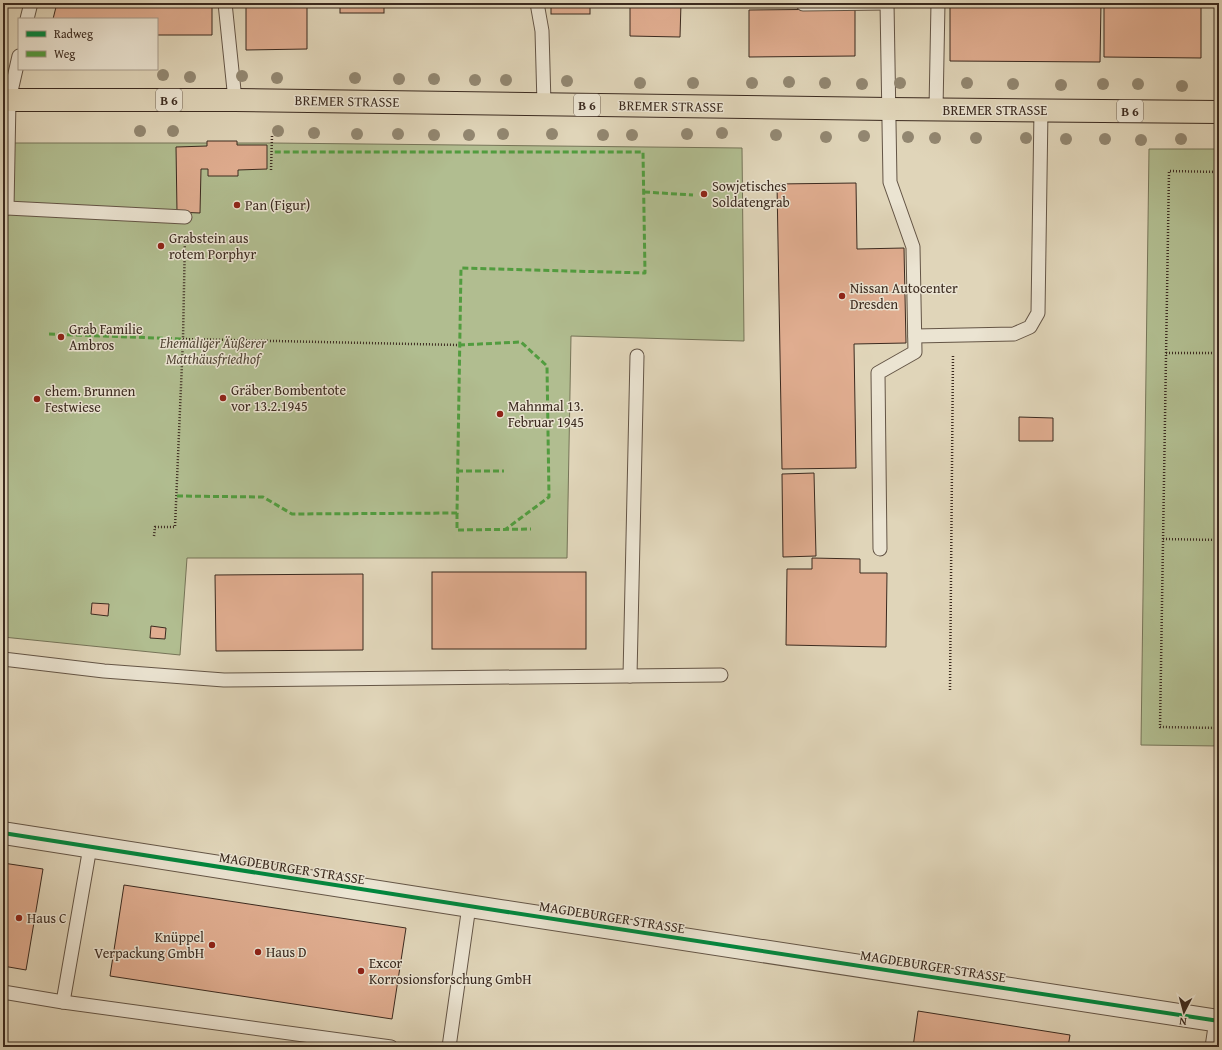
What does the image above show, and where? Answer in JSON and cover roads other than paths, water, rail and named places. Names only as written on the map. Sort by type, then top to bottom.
[{"type":"main road","name":"BREMER STRASSE","points":[[6,100],[236,100],[1219,112]]},
{"type":"street","name":"MAGDEBURGER STRASSE","points":[[3,833],[1217,1021]]},
{"type":"lane","points":[[27,18],[31,3]]},
{"type":"lane","points":[[225,3],[236,100]]},
{"type":"lane","points":[[537,3],[542,31],[544,104]]},
{"type":"lane","points":[[803,3],[887,3],[890,182],[913,247],[915,352],[878,373],[880,549]]},
{"type":"lane","points":[[936,109],[938,3]]},
{"type":"lane","points":[[18,59],[6,100],[5,207],[185,217]]},
{"type":"lane","points":[[915,336],[1014,334],[1030,327],[1038,313],[1041,110]]},
{"type":"lane","points":[[630,676],[636,356]]},
{"type":"lane","points":[[3,659],[104,671],[224,680],[721,675]]},
{"type":"lane","points":[[64,1002],[90,847]]},
{"type":"lane","points":[[449,1047],[469,906]]},
{"type":"lane","points":[[3,992],[64,1002],[391,1047]]},
{"type":"lane","points":[[1212,1047],[1217,1021]]},
{"type":"place","name":"Sowjetisches Soldatengrab","points":[[704,194]]},
{"type":"place","name":"Pan (Figur)","points":[[237,205]]},
{"type":"place","name":"Grabstein aus rotem Porphyr","points":[[161,246]]},
{"type":"place","name":"Nissan Autocenter Dresden","points":[[842,296]]},
{"type":"place","name":"Grab Familie Ambros","points":[[61,337]]},
{"type":"place","name":"Gräber Bombentote vor 13.2.1945","points":[[223,398]]},
{"type":"place","name":"ehem. Brunnen Festwiese","points":[[37,399]]},
{"type":"place","name":"Mahnmal 13. Februar 1945","points":[[500,414]]},
{"type":"place","name":"Haus C","points":[[19,918]]},
{"type":"place","name":"Knüppel Verpackung GmbH","points":[[212,945]]},
{"type":"place","name":"Haus D","points":[[258,952]]},
{"type":"place","name":"Excor Korrosionsforschung GmbH","points":[[361,971]]},
{"type":"park label","name":"Ehemaliger Äußerer Matthäusfriedhof","points":[[213,352]]}]
